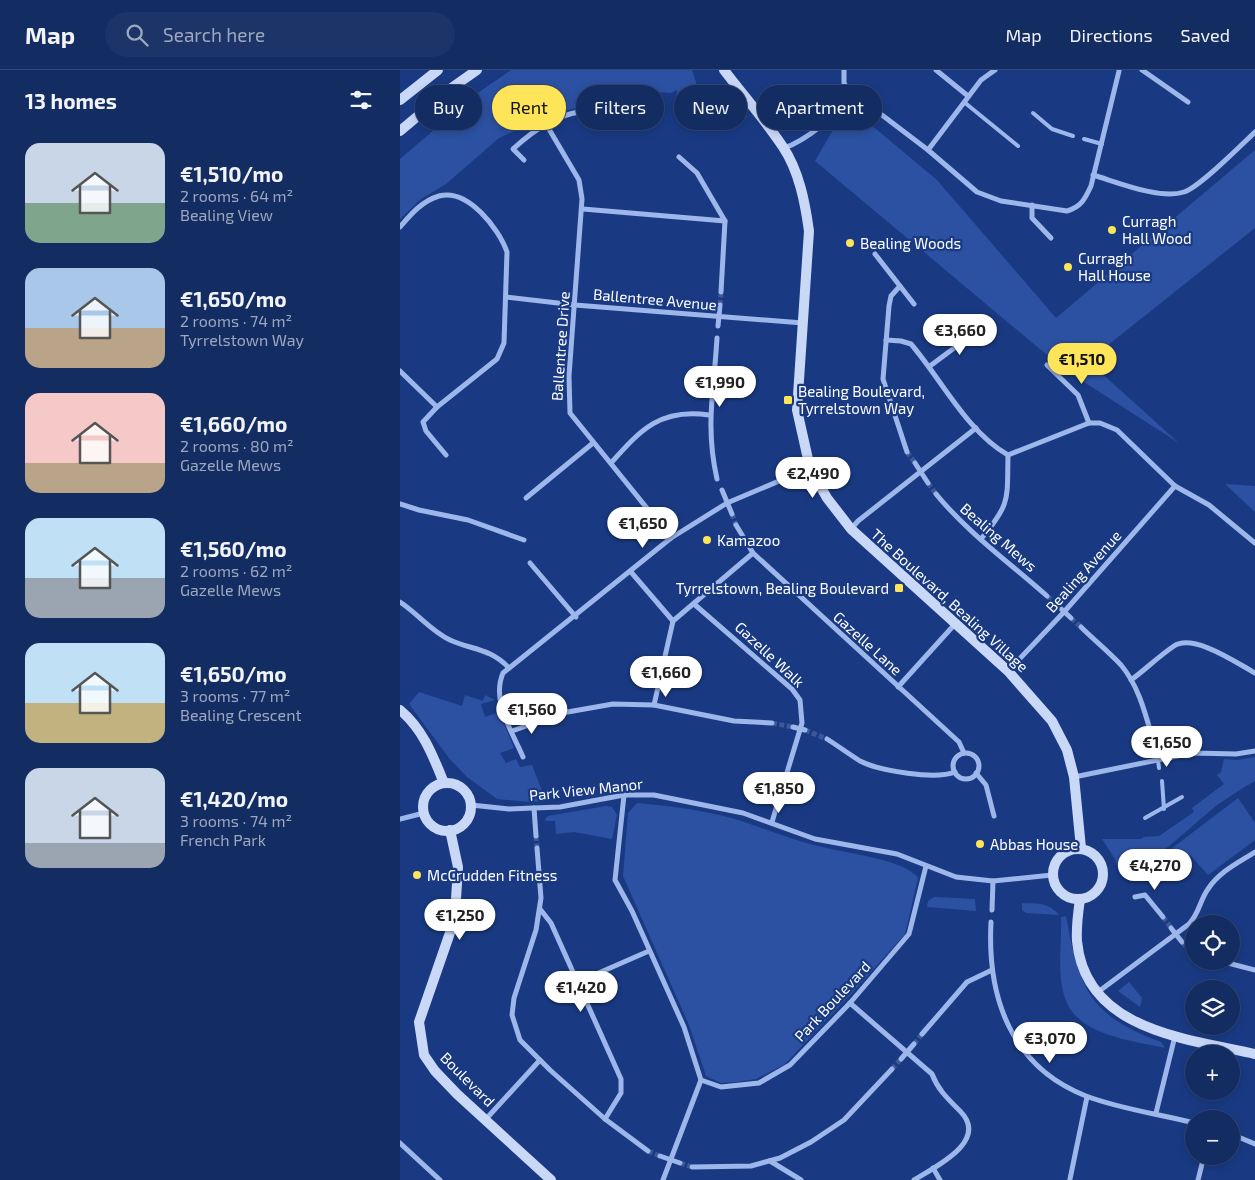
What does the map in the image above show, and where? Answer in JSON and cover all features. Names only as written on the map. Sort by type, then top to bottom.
[{"type":"street","points":[[400,100],[438,70]]},
{"type":"street","points":[[400,130],[450,89],[477,70]]},
{"type":"street","name":"The Boulevard, Bealing Village","points":[[724,70],[784,148],[798,178],[806,206],[809,231],[797,410],[810,468],[827,498],[851,529],[1008,671],[1052,721],[1067,750],[1074,777],[1081,848]]},
{"type":"street","points":[[844,70],[844,82],[846,85]]},
{"type":"street","points":[[936,70],[968,96]]},
{"type":"street","points":[[928,150],[981,80],[995,70]]},
{"type":"street","points":[[882,115],[928,150],[977,192],[1001,201],[1067,211],[1076,208],[1084,200],[1094,175],[1119,70]]},
{"type":"street","points":[[1142,70],[1188,102]]},
{"type":"street","points":[[524,160],[513,149],[536,130]]},
{"type":"street","name":"Ballentree Drive","points":[[550,130],[580,180],[583,209],[568,404],[573,420],[672,538]]},
{"type":"street","points":[[784,148],[792,145],[813,130]]},
{"type":"street","points":[[1094,175],[1161,193],[1184,192],[1207,176],[1255,132]]},
{"type":"street","points":[[680,157],[697,174],[725,221],[721,292]]},
{"type":"street","points":[[400,227],[418,207],[440,196],[464,200],[488,222],[502,239],[507,252],[504,343],[497,359],[437,407],[423,422],[426,431],[446,455]]},
{"type":"street","points":[[1032,205],[1032,218],[1051,238]]},
{"type":"street","points":[[583,209],[725,221]]},
{"type":"street","points":[[876,254],[914,304]]},
{"type":"street","points":[[900,286],[891,296],[883,379],[907,452]]},
{"type":"street","name":"Ballentree Avenue","points":[[506,297],[575,305],[803,323]]},
{"type":"street","points":[[718,326],[720,305]]},
{"type":"street","points":[[930,366],[977,330]]},
{"type":"street","points":[[717,338],[709,415],[712,457],[717,479]]},
{"type":"street","points":[[886,340],[901,340],[911,344],[930,366],[976,428],[994,447],[1008,455]]},
{"type":"street","points":[[1047,365],[1078,396],[1089,423]]},
{"type":"street","points":[[400,371],[437,407]]},
{"type":"street","points":[[611,463],[636,435],[661,418],[690,412],[709,415]]},
{"type":"street","points":[[1008,455],[1089,423],[1100,422],[1117,430],[1176,486],[1209,505],[1255,543]]},
{"type":"street","points":[[851,529],[976,428]]},
{"type":"street","points":[[526,498],[593,443]]},
{"type":"street","points":[[981,539],[1002,513],[1006,502],[1008,455]]},
{"type":"street","points":[[915,463],[928,483]]},
{"type":"street","points":[[523,757],[499,702],[498,689],[503,673],[576,617],[672,538],[727,503],[810,468]]},
{"type":"street","name":"Bealing Avenue","points":[[1008,671],[1064,612],[1176,486]]},
{"type":"street","points":[[722,490],[732,514]]},
{"type":"street","name":"Bealing Mews","points":[[936,494],[950,511],[1047,596]]},
{"type":"street","points":[[400,505],[468,520],[524,540]]},
{"type":"street","name":"Gazelle Lane","points":[[736,525],[753,553],[959,742],[964,753]]},
{"type":"street","points":[[654,705],[673,621],[753,553]]},
{"type":"street","points":[[530,563],[576,617]]},
{"type":"street","points":[[631,572],[673,621]]},
{"type":"street","points":[[400,602],[450,640],[484,650],[502,660],[509,668]]},
{"type":"street","name":"Gazelle Walk","points":[[694,604],[792,688],[800,700],[803,729],[772,822]]},
{"type":"street","points":[[1057,605],[1071,618]]},
{"type":"street","points":[[898,687],[955,624]]},
{"type":"street","points":[[1081,627],[1121,665],[1131,680],[1141,700],[1152,737]]},
{"type":"street","points":[[1131,680],[1175,645],[1184,642],[1207,648],[1255,673]]},
{"type":"street","points":[[562,714],[613,704],[654,705],[734,721],[772,723]]},
{"type":"street","points":[[400,710],[409,717],[426,741],[444,783]]},
{"type":"street","points":[[512,731],[546,719]]},
{"type":"street","points":[[792,727],[803,729]]},
{"type":"street","points":[[827,739],[861,761],[877,767],[927,775],[946,776],[955,772]]},
{"type":"street","points":[[1154,749],[1158,760]]},
{"type":"street","points":[[1074,777],[1192,753],[1236,754],[1255,751]]},
{"type":"street","points":[[964,753],[976,757],[979,765],[976,773],[965,778],[955,772],[955,760],[964,753]]},
{"type":"street","points":[[976,773],[986,785],[994,816]]},
{"type":"street","points":[[444,783],[451,783],[462,788],[467,793],[471,805],[465,823],[450,830],[434,826],[424,813],[423,806],[428,792],[444,783]]},
{"type":"street","points":[[624,795],[615,880],[684,1027],[701,1080],[664,1180]]},
{"type":"street","name":"Park View Manor","points":[[471,805],[534,808],[560,807],[624,795],[663,797],[736,811],[772,822],[815,839],[897,854],[956,877],[994,880],[1052,874]]},
{"type":"street","points":[[534,808],[536,836]]},
{"type":"street","points":[[400,820],[424,813]]},
{"type":"street","name":"Boulevard","points":[[450,830],[458,867],[456,899],[452,927],[419,1022],[420,1039],[424,1055],[435,1071],[457,1094],[551,1180]]},
{"type":"street","points":[[537,848],[540,908],[536,930],[514,998],[512,1015],[520,1040],[605,1119],[648,1151]]},
{"type":"street","points":[[1081,848],[1096,856],[1103,870],[1103,878],[1095,893],[1080,899],[1072,898],[1058,890],[1052,874],[1053,866],[1064,852],[1081,848]]},
{"type":"street","points":[[1098,992],[1195,918],[1207,889],[1223,871],[1254,855]]},
{"type":"street","name":"Park Boulevard","points":[[701,1080],[706,1084],[721,1087],[759,1083],[790,1065],[850,1003],[909,934],[926,866]]},
{"type":"street","points":[[992,910],[994,880]]},
{"type":"street","points":[[1135,898],[1145,895],[1163,917]]},
{"type":"street","points":[[1080,899],[1076,926],[1080,960],[1098,992],[1122,1016],[1143,1026],[1175,1036],[1255,1054]]},
{"type":"street","points":[[540,908],[551,923],[621,1079],[621,1093],[605,1119]]},
{"type":"street","points":[[991,922],[990,953],[999,1004],[1009,1029],[1022,1050],[1048,1075],[1087,1097],[1185,1121]]},
{"type":"street","points":[[1171,928],[1182,942]]},
{"type":"street","points":[[578,982],[649,951]]},
{"type":"street","points":[[1240,966],[1255,970]]},
{"type":"street","points":[[922,1034],[967,982],[992,970]]},
{"type":"street","points":[[850,1003],[932,1074],[935,1084],[946,1099],[967,1121],[969,1132],[964,1144],[953,1154],[914,1180]]},
{"type":"street","points":[[1156,1113],[1175,1036]]},
{"type":"street","points":[[901,1059],[914,1044]]},
{"type":"street","points":[[486,1119],[540,1060]]},
{"type":"street","points":[[692,1167],[751,1166],[780,1158],[811,1142],[844,1120],[892,1069]]},
{"type":"street","points":[[1070,1179],[1087,1097]]},
{"type":"street","points":[[1240,1138],[1255,1144]]},
{"type":"street","points":[[400,1143],[440,1180]]},
{"type":"street","points":[[660,1156],[680,1163]]},
{"type":"street","points":[[770,1161],[801,1180]]},
{"type":"street","points":[[1198,1180],[1202,1165]]},
{"type":"street","points":[[933,1168],[940,1180]]},
{"type":"lane","points":[[964,102],[1018,146]]},
{"type":"lane","points":[[1033,113],[1052,129],[1073,136]]},
{"type":"lane","points":[[1084,139],[1102,144]]},
{"type":"lane","points":[[1158,760],[1159,768]]},
{"type":"lane","points":[[1162,781],[1164,809]]},
{"type":"lane","points":[[1145,818],[1164,809],[1182,797]]},
{"type":"shaded area","points":[[511,70],[692,70],[697,85],[674,85],[674,92],[671,93],[664,93],[664,85],[576,85],[576,108],[566,111],[566,85],[492,85],[492,130],[517,130],[499,138],[446,184],[421,199],[400,219],[400,159],[434,130],[482,130],[482,90]]},
{"type":"shaded area","points":[[833,130],[877,130],[937,180],[1056,318],[1255,150],[1255,228],[1088,361],[1179,443],[1065,370],[815,161]]},
{"type":"shaded area","points":[[1225,484],[1255,486],[1255,512]]},
{"type":"shaded area","points":[[419,692],[462,706],[465,695],[483,701],[485,695],[495,700],[481,704],[485,717],[499,712],[514,748],[500,753],[506,763],[516,759],[520,767],[532,765],[546,801],[529,802],[497,799],[467,777],[449,758],[409,704]]},
{"type":"shaded area","points":[[1255,757],[1255,781],[1216,806],[1156,856],[1131,871],[1119,874],[1115,859],[1102,839],[1141,839],[1159,836],[1194,812],[1192,808],[1224,784],[1217,775],[1221,772],[1224,759],[1238,760]]},
{"type":"shaded area","points":[[1238,798],[1255,823],[1255,840],[1208,875],[1191,856],[1171,849]]},
{"type":"shaded area","points":[[637,803],[711,813],[735,819],[829,849],[887,861],[911,871],[918,878],[905,934],[785,1064],[756,1079],[721,1083],[706,1076],[689,1025],[623,876],[628,813]]},
{"type":"shaded area","points":[[606,806],[612,807],[617,815],[612,839],[574,832],[556,834],[555,821],[546,821],[545,819],[548,816]]},
{"type":"shaded area","points":[[934,897],[975,899],[976,911],[927,907],[928,901]]},
{"type":"shaded area","points":[[1022,903],[1047,906],[1059,915],[1026,913],[1022,910]]},
{"type":"shaded area","points":[[1066,916],[1076,962],[1091,996],[1103,1010],[1118,1021],[1137,1032],[1161,1042],[1165,1048],[1106,1034],[1092,1028],[1070,1009],[1064,995],[1060,966],[1061,917]]},
{"type":"shaded area","points":[[1129,982],[1142,998],[1140,1007],[1118,991]]},
{"type":"tunnel","points":[[720,305],[721,292]]},
{"type":"tunnel","points":[[907,452],[915,463]]},
{"type":"tunnel","points":[[928,483],[936,494]]},
{"type":"tunnel","points":[[732,514],[736,525]]},
{"type":"tunnel","points":[[1047,596],[1057,605]]},
{"type":"tunnel","points":[[1071,618],[1081,627]]},
{"type":"tunnel","points":[[546,719],[562,713]]},
{"type":"tunnel","points":[[772,723],[793,727]]},
{"type":"tunnel","points":[[805,730],[827,739]]},
{"type":"tunnel","points":[[536,836],[537,848]]},
{"type":"tunnel","points":[[1163,917],[1171,928]]},
{"type":"tunnel","points":[[1182,942],[1185,945]]},
{"type":"tunnel","points":[[914,1044],[922,1034]]},
{"type":"tunnel","points":[[892,1069],[901,1059]]},
{"type":"tunnel","points":[[648,1151],[660,1156]]},
{"type":"tunnel","points":[[680,1163],[692,1167]]},
{"type":"place","name":"Curragh Hall Wood","points":[[1112,230]]},
{"type":"place","name":"Bealing Woods","points":[[850,243]]},
{"type":"place","name":"Curragh Hall House","points":[[1068,267]]},
{"type":"place","name":"Bealing Boulevard, Tyrrelstown Way","points":[[788,400]]},
{"type":"place","name":"Kamazoo","points":[[707,540]]},
{"type":"place","name":"Tyrrelstown, Bealing Boulevard","points":[[899,588]]},
{"type":"place","name":"Abbas House","points":[[980,844]]},
{"type":"place","name":"McCrudden Fitness","points":[[417,875]]}]
